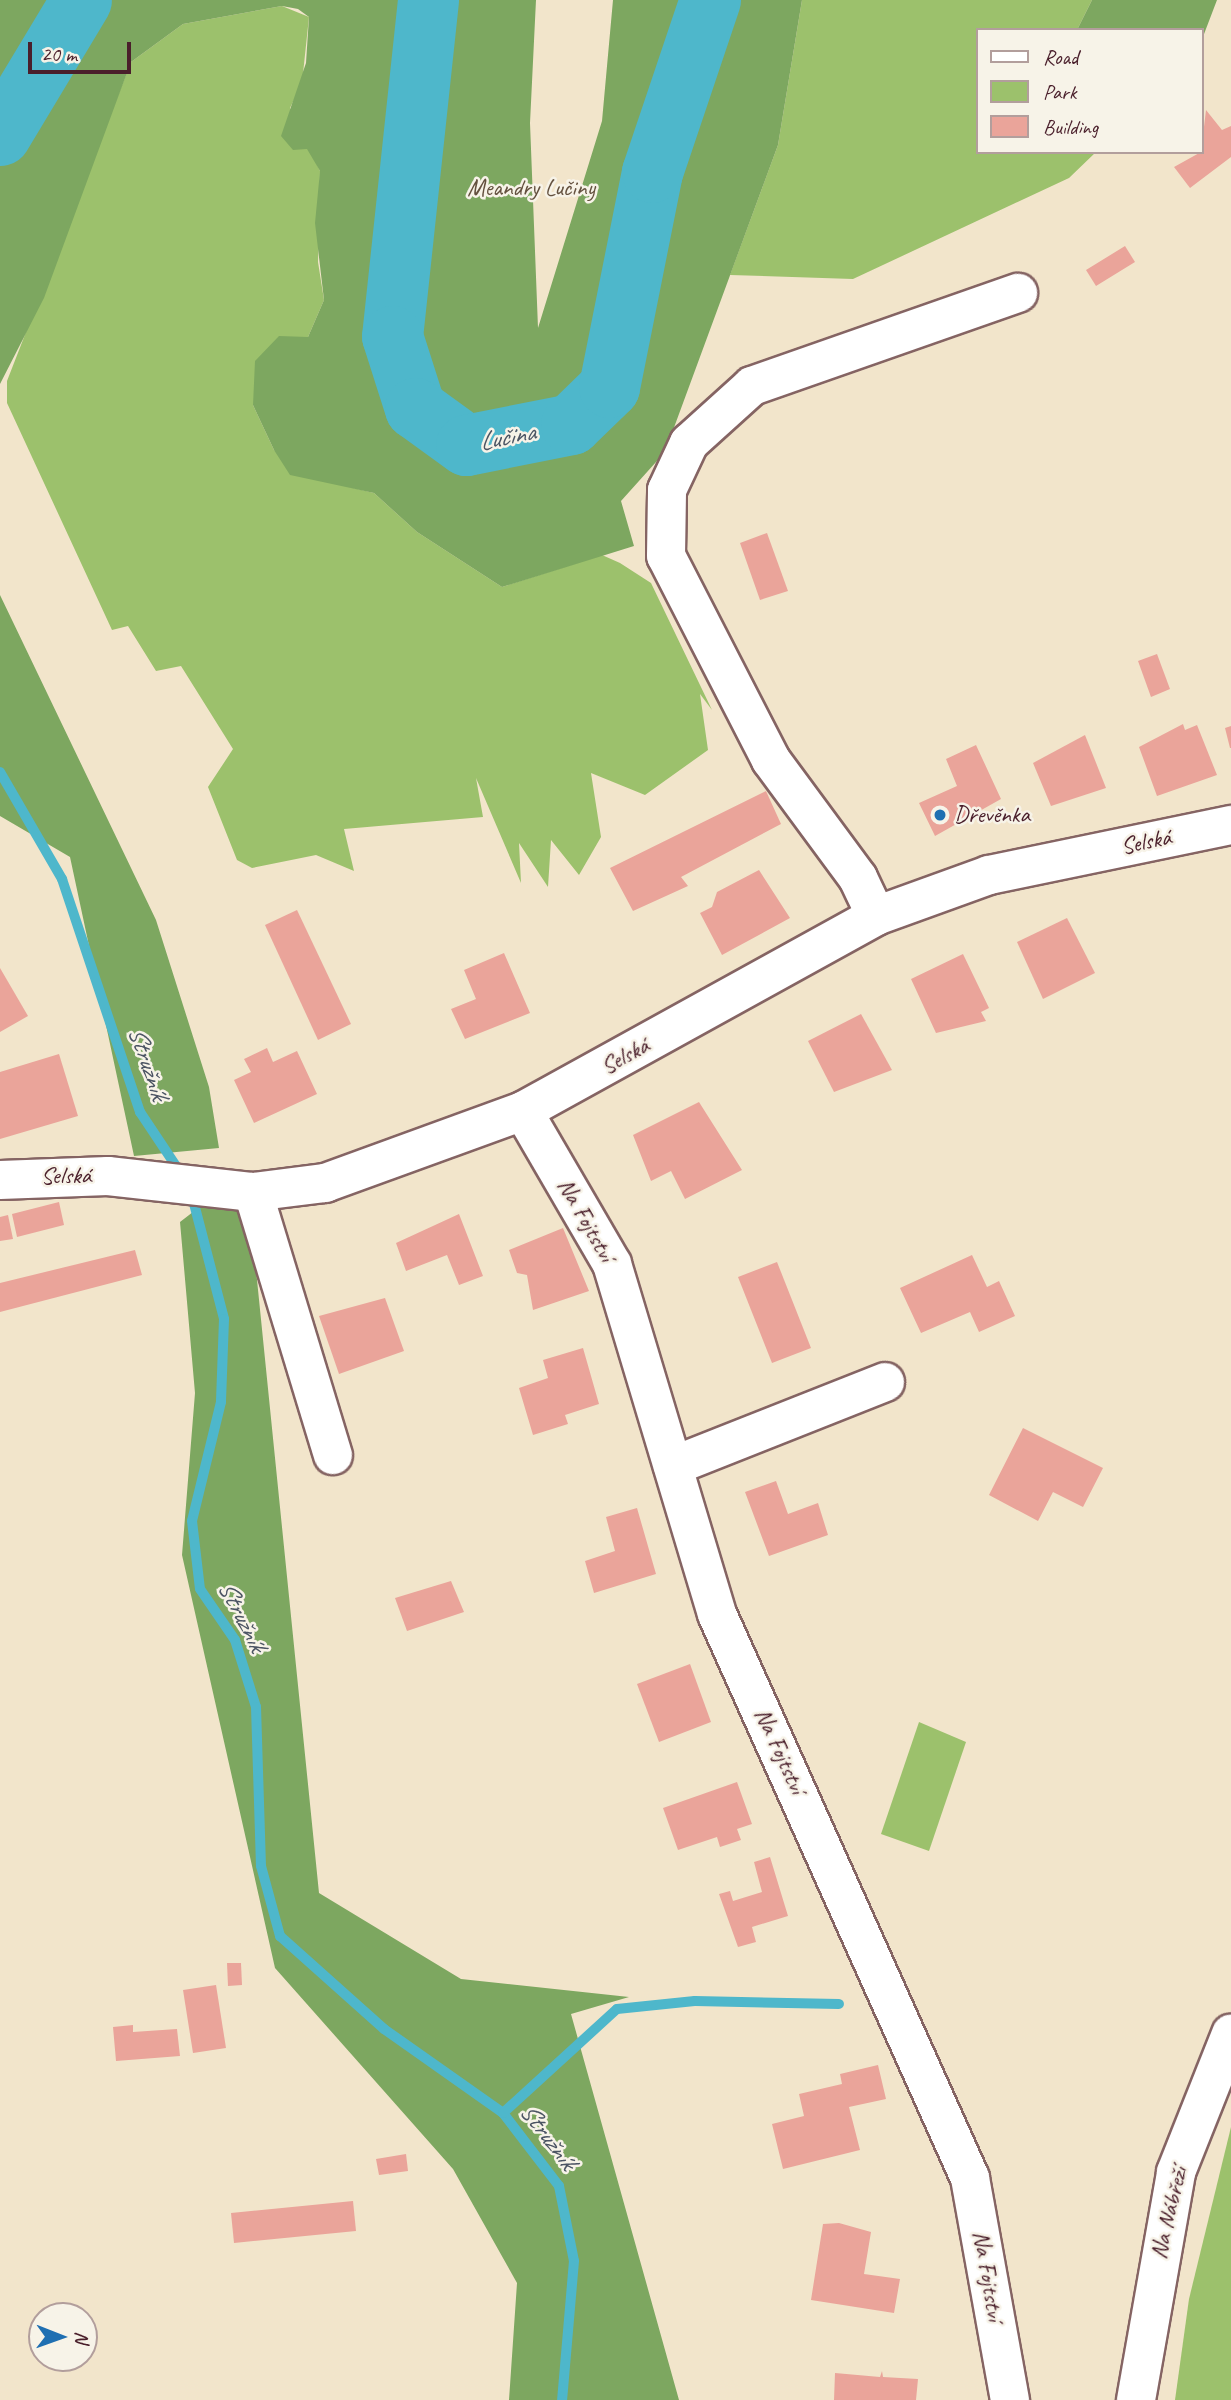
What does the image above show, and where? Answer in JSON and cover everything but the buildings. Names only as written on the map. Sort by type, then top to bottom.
[{"type":"street","points":[[876,916],[858,878],[771,760],[666,556],[667,490],[689,443],[752,386],[1018,293]]},
{"type":"street","name":"Selská","points":[[0,1180],[41,1174],[151,1180],[239,1189],[325,1184],[523,1111],[876,916],[989,875],[1231,825]]},
{"type":"street","name":"Na Fojtství","points":[[523,1111],[612,1264],[717,1614],[970,2178],[1010,2400]]},
{"type":"street","points":[[239,1189],[333,1455]]},
{"type":"street","points":[[673,1466],[885,1382]]},
{"type":"street","name":"Na Nábřeží","points":[[1136,2400],[1144,2328],[1176,2172],[1231,2034]]},
{"type":"green space","name":"Meandry Lučiny","points":[[0,0],[536,0],[530,123],[538,328],[602,121],[613,0],[802,0],[778,145],[665,452],[621,501],[634,546],[502,587],[417,532],[374,493],[290,475],[274,450],[253,405],[255,361],[279,336],[308,337],[324,300],[315,223],[320,171],[307,149],[293,150],[281,136],[306,63],[309,17],[298,9],[282,6],[183,24],[131,62],[44,298],[0,384]]},
{"type":"green space","points":[[802,0],[1092,0],[1078,28],[976,28],[976,154],[1094,154],[1069,178],[853,279],[730,275],[778,145]]},
{"type":"green space","points":[[1092,0],[1217,0],[1203,37],[1203,28],[1078,28]]},
{"type":"green space","points":[[282,6],[309,17],[302,83],[290,108],[320,171],[318,262],[324,300],[308,337],[253,405],[274,450],[329,482],[374,493],[417,532],[502,587],[602,555],[620,563],[651,583],[712,710],[700,694],[708,750],[645,795],[591,773],[601,837],[579,875],[551,840],[548,887],[519,843],[521,883],[476,778],[483,817],[344,829],[354,871],[316,855],[252,868],[237,860],[208,787],[233,749],[181,666],[156,671],[128,626],[112,630],[7,403],[7,381],[131,62],[183,24]]},
{"type":"green space","points":[[0,595],[156,920],[209,1087],[219,1148],[134,1156],[70,857],[0,816]]},
{"type":"green space","points":[[246,1171],[319,1893],[461,1979],[629,1997],[571,2014],[679,2400],[509,2400],[517,2283],[453,2169],[275,1968],[182,1555],[195,1393],[180,1222]]},
{"type":"green space","points":[[919,1722],[966,1742],[929,1851],[881,1834]]},
{"type":"green space","points":[[1231,2127],[1231,2400],[1175,2400],[1189,2299]]},
{"type":"waterway","name":"Lučina","points":[[0,135],[81,0]]},
{"type":"waterway","name":"Lučina","points":[[428,0],[392,336],[415,408],[466,445],[571,424],[609,387],[652,172],[710,0]]},
{"type":"waterway","name":"Stružník","points":[[0,772],[62,879],[140,1112],[182,1175]]},
{"type":"waterway","name":"Stružník","points":[[191,1192],[224,1319],[221,1402],[192,1521],[200,1589],[235,1640],[256,1707],[261,1866],[280,1936],[384,2029],[503,2113],[559,2186],[574,2261],[562,2400]]},
{"type":"waterway","points":[[503,2113],[617,2009],[695,2001],[839,2004]]},
{"type":"place","name":"Dřevěnka","points":[[940,815]]}]
